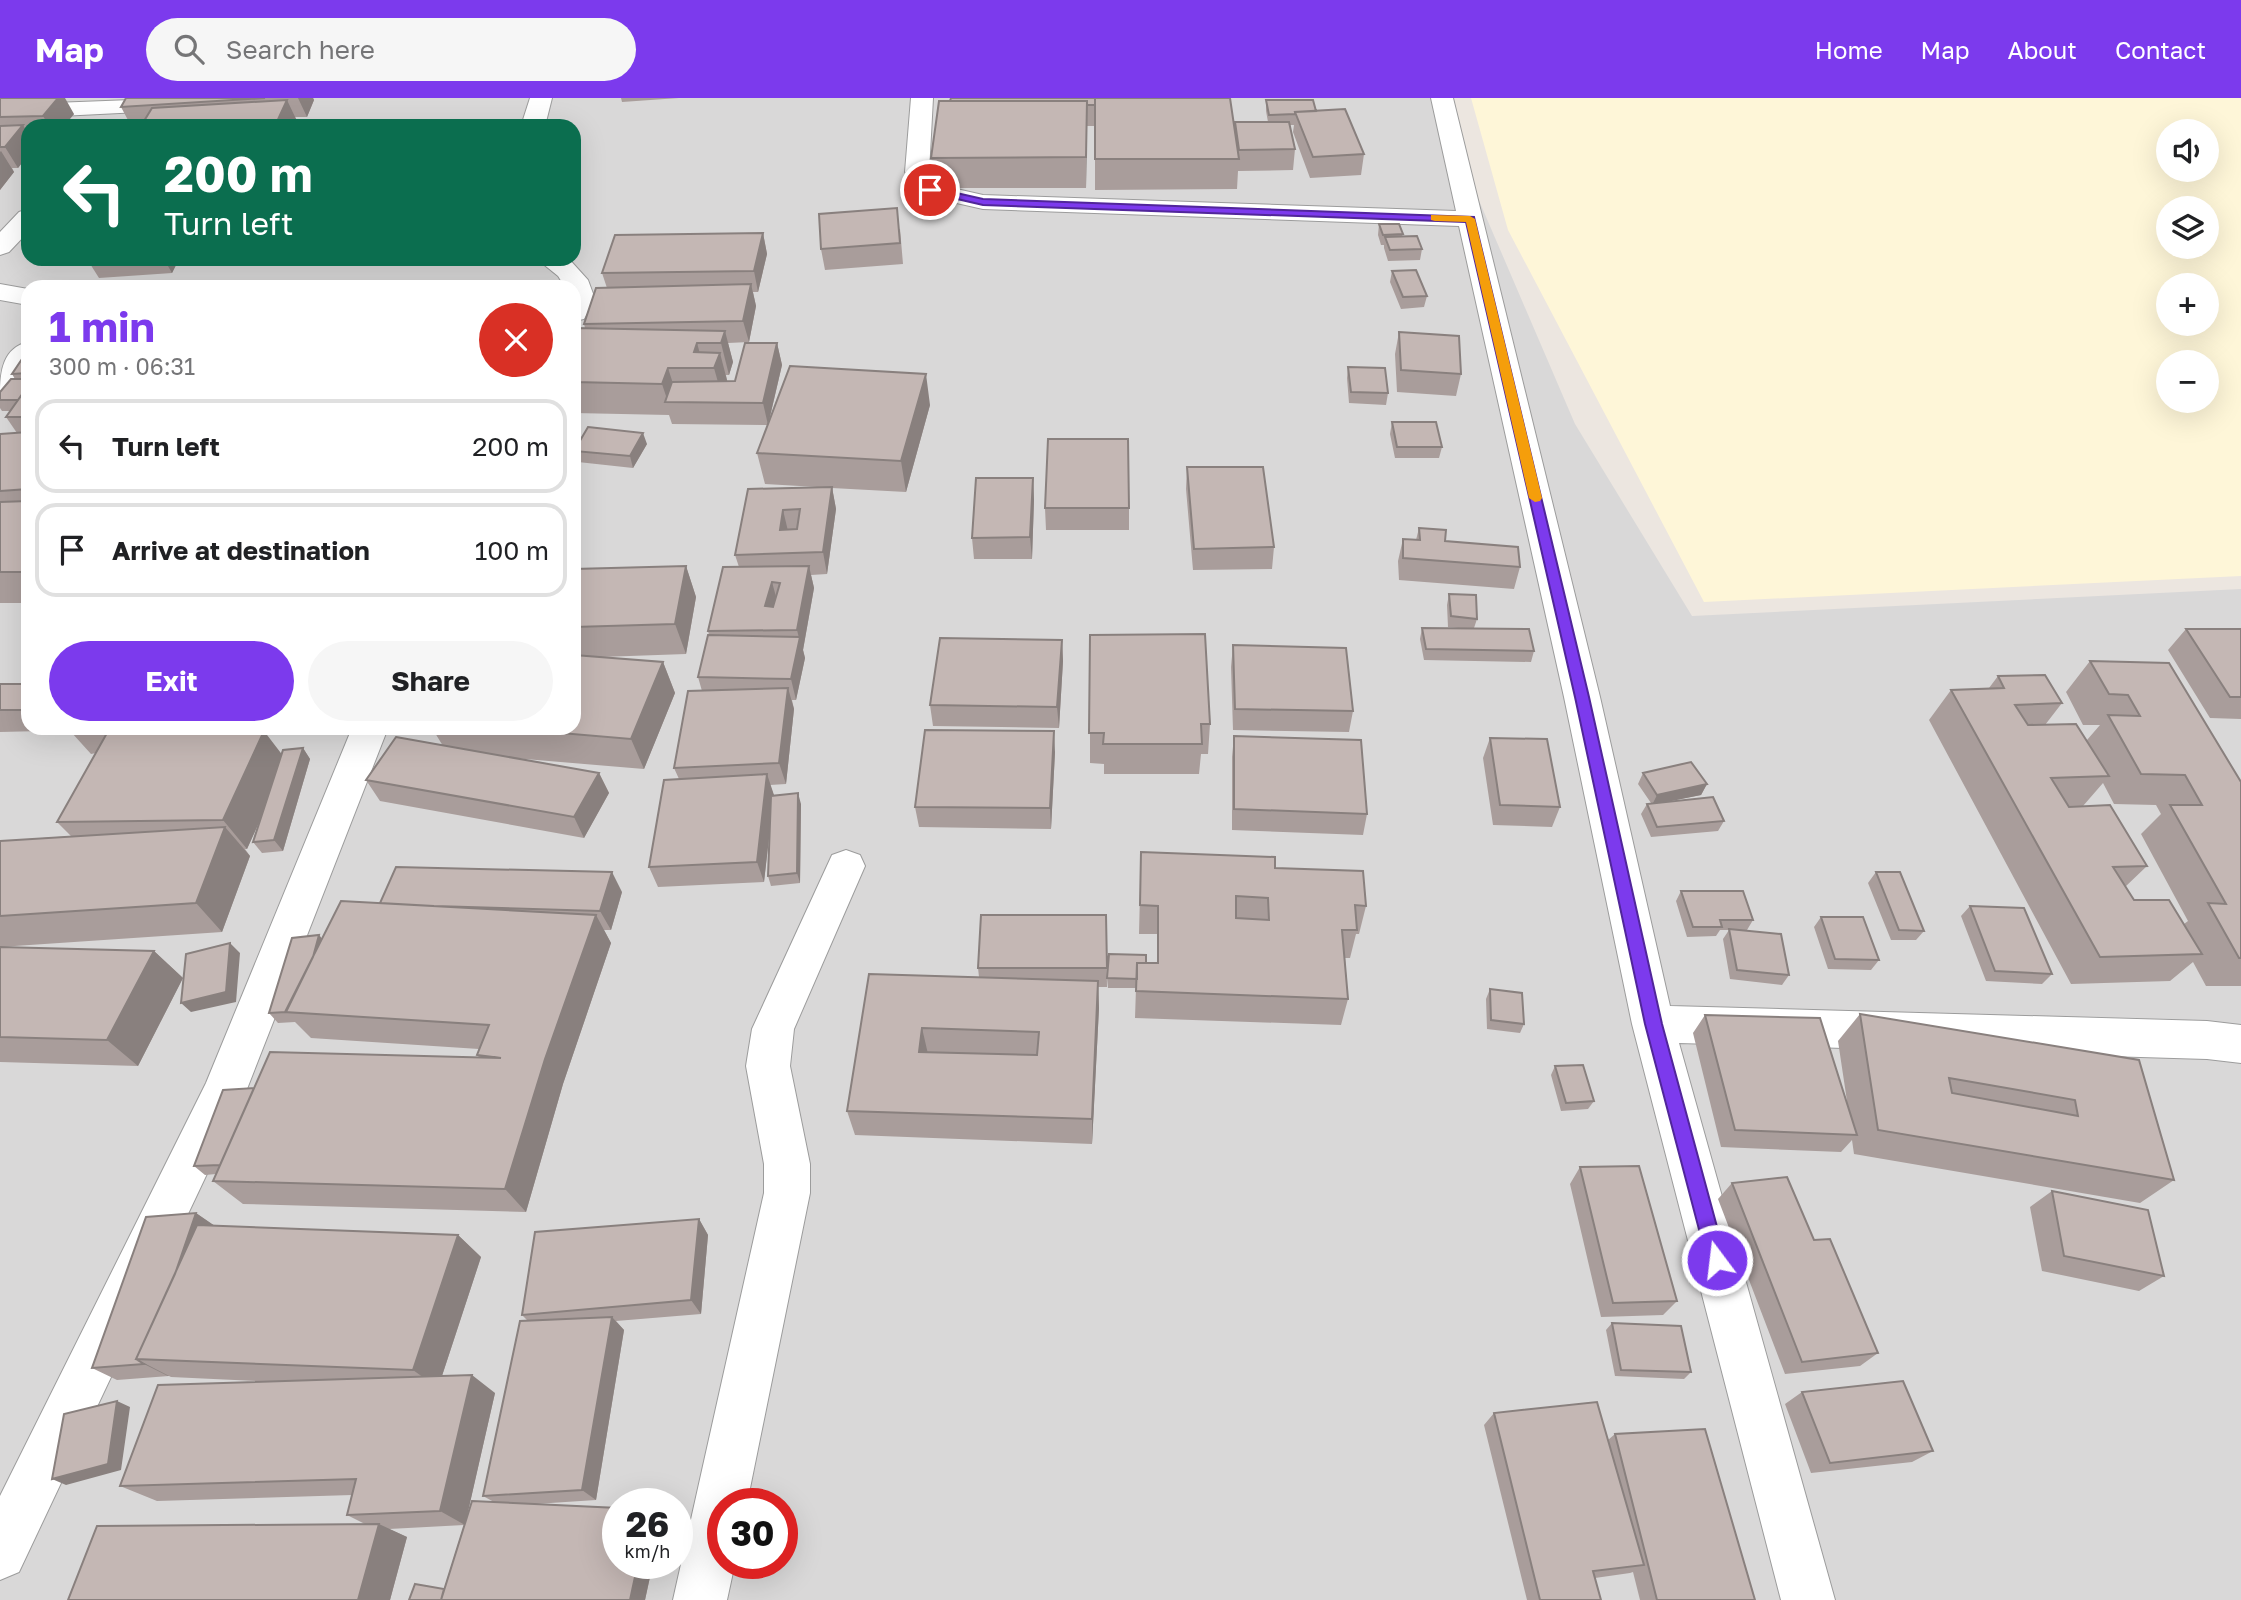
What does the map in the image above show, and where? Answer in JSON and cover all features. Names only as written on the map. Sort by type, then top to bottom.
[{"type":"street","points":[[535,119],[541,98]]},
{"type":"street","points":[[922,98],[917,172],[930,190],[957,198],[983,202],[1470,219]]},
{"type":"street","points":[[1442,98],[1582,697],[1653,1024],[1808,1600]]},
{"type":"street","points":[[0,111],[137,103]]},
{"type":"street","points":[[121,119],[137,103]]},
{"type":"street","points":[[0,247],[21,225]]},
{"type":"street","points":[[564,266],[576,280]]},
{"type":"street","points":[[0,292],[21,296]]},
{"type":"street","points":[[0,385],[21,358]]},
{"type":"street","points":[[0,1553],[225,1089],[367,735]]},
{"type":"street","points":[[700,1600],[788,1193],[787,1164],[768,1066],[773,1029],[846,866]]},
{"type":"street","points":[[1653,1024],[2207,1040],[2241,1044]]},
{"type":"shaded area","points":[[0,98],[1435,98],[1575,424],[1692,616],[2241,589],[2241,1600],[0,1600]]},
{"type":"shaded area","points":[[1471,98],[2241,98],[2241,576],[1704,602],[1508,230]]},
{"type":"building","points":[[0,98],[58,98],[43,116],[0,117]]},
{"type":"building","points":[[126,98],[265,98],[121,107]]},
{"type":"building","points":[[951,98],[1095,98],[1095,105],[1087,105],[1087,101],[950,101]]},
{"type":"building","points":[[1095,98],[1230,98],[1239,159],[1095,159]]},
{"type":"building","points":[[287,100],[278,119],[145,119],[152,108]]},
{"type":"building","points":[[1266,100],[1313,100],[1316,111],[1269,115]]},
{"type":"building","points":[[939,101],[1087,101],[1086,157],[931,158]]},
{"type":"building","points":[[1345,109],[1364,154],[1313,157],[1295,112]]},
{"type":"building","points":[[1235,122],[1289,122],[1295,149],[1239,150]]},
{"type":"building","points":[[21,125],[5,147],[0,147],[0,126]]},
{"type":"building","points":[[897,208],[900,243],[821,249],[819,214]]},
{"type":"building","points":[[1379,224],[1399,224],[1403,234],[1383,235]]},
{"type":"building","points":[[763,233],[754,271],[602,273],[615,235]]},
{"type":"building","points":[[1417,236],[1422,249],[1390,250],[1385,237]]},
{"type":"building","points":[[1416,270],[1427,296],[1403,297],[1392,271]]},
{"type":"building","points":[[751,284],[743,321],[584,324],[596,288]]},
{"type":"building","points":[[581,328],[725,331],[721,343],[697,343],[694,352],[720,353],[714,368],[668,368],[662,384],[581,382]]},
{"type":"building","points":[[1399,332],[1459,336],[1461,374],[1401,370]]},
{"type":"building","points":[[745,343],[777,343],[763,403],[665,402],[672,382],[735,381]]},
{"type":"building","points":[[21,360],[21,373],[12,374]]},
{"type":"building","points":[[790,366],[926,374],[901,461],[757,453]]},
{"type":"building","points":[[1348,367],[1385,368],[1388,393],[1351,392]]},
{"type":"building","points":[[11,379],[21,379],[21,396],[18,400],[0,400],[0,392]]},
{"type":"building","points":[[21,396],[21,417],[6,417]]},
{"type":"building","points":[[1392,422],[1436,422],[1442,447],[1397,447]]},
{"type":"building","points":[[588,427],[643,433],[630,456],[581,452],[581,439]]},
{"type":"building","points":[[21,432],[21,490],[0,491],[0,434]]},
{"type":"building","points":[[1048,439],[1128,439],[1129,508],[1045,508]]},
{"type":"building","points":[[1187,467],[1263,467],[1274,547],[1194,549]]},
{"type":"building","points":[[976,478],[1033,478],[1030,537],[972,538]]},
{"type":"building","points":[[832,487],[823,552],[735,555],[748,489]],"holes":[[[800,509],[797,529],[780,530],[783,510]]]},
{"type":"building","points":[[21,501],[21,572],[0,572],[0,502]]},
{"type":"building","points":[[1419,528],[1446,530],[1445,541],[1518,547],[1520,567],[1403,558],[1403,539],[1420,540]]},
{"type":"building","points":[[686,566],[675,624],[581,627],[581,569]]},
{"type":"building","points":[[809,566],[797,630],[708,631],[723,567]],"holes":[[[772,582],[780,583],[773,607],[765,606]]]},
{"type":"building","points":[[1449,594],[1476,595],[1477,619],[1451,616]]},
{"type":"building","points":[[1422,628],[1529,629],[1534,651],[1426,649]]},
{"type":"building","points":[[2186,629],[2241,629],[2241,697],[2230,697]]},
{"type":"building","points":[[1205,634],[1210,724],[1201,724],[1202,744],[1103,744],[1104,733],[1089,733],[1090,635]]},
{"type":"building","points":[[708,635],[800,637],[791,679],[698,677]]},
{"type":"building","points":[[940,638],[1062,640],[1057,707],[930,705]]},
{"type":"building","points":[[1233,645],[1346,648],[1353,711],[1235,709]]},
{"type":"building","points":[[581,656],[663,662],[631,739],[581,735]]},
{"type":"building","points":[[2090,661],[2169,663],[2241,782],[2241,958],[2208,903],[2226,904],[2170,805],[2202,805],[2185,775],[2141,774],[2108,715],[2140,716],[2128,695],[2109,694]]},
{"type":"building","points":[[2045,675],[2062,703],[2015,705],[2028,725],[2076,724],[2109,776],[2051,778],[2069,807],[2110,805],[2147,866],[2113,867],[2134,900],[2169,900],[2202,954],[2100,957],[1951,690],[2004,688],[1998,676]]},
{"type":"building","points":[[0,684],[21,684],[21,710],[0,710]]},
{"type":"building","points":[[788,688],[779,763],[674,768],[688,691]]},
{"type":"building","points":[[925,730],[1054,731],[1050,808],[915,807]]},
{"type":"building","points":[[106,735],[262,735],[223,820],[57,822]]},
{"type":"building","points":[[1234,736],[1361,740],[1367,814],[1234,809]]},
{"type":"building","points":[[396,737],[599,773],[574,817],[366,780]]},
{"type":"building","points":[[1490,738],[1547,739],[1560,807],[1500,805]]},
{"type":"building","points":[[303,748],[274,840],[253,842],[283,750]]},
{"type":"building","points":[[1691,762],[1707,784],[1657,795],[1643,773]]},
{"type":"building","points":[[767,774],[757,862],[649,867],[664,780]]},
{"type":"building","points":[[798,793],[797,873],[768,876],[771,796]]},
{"type":"building","points":[[1713,797],[1724,821],[1657,827],[1647,804]]},
{"type":"building","points":[[225,827],[196,903],[0,916],[0,841]]},
{"type":"building","points":[[1141,852],[1275,857],[1275,868],[1363,871],[1366,906],[1355,905],[1357,930],[1342,930],[1348,999],[1136,991],[1137,963],[1158,963],[1158,906],[1140,905]],"holes":[[[1236,896],[1268,898],[1269,920],[1236,918]]]},
{"type":"building","points":[[396,867],[612,872],[600,911],[380,903]]},
{"type":"building","points":[[1876,872],[1900,872],[1924,931],[1899,930]]},
{"type":"building","points":[[1681,891],[1743,891],[1753,920],[1720,920],[1722,927],[1693,927]]},
{"type":"building","points":[[341,901],[596,915],[545,1059],[505,1189],[213,1181],[270,1052],[501,1058],[477,1055],[489,1025],[285,1012]]},
{"type":"building","points":[[1970,906],[2024,908],[2052,974],[1995,971]]},
{"type":"building","points":[[981,915],[1106,915],[1107,968],[978,968]]},
{"type":"building","points":[[1821,917],[1863,917],[1879,960],[1835,959]]},
{"type":"building","points":[[1729,929],[1781,934],[1789,975],[1737,970]]},
{"type":"building","points":[[319,935],[313,957],[286,1012],[269,1013],[292,938]]},
{"type":"building","points":[[230,943],[226,992],[181,1003],[186,954]]},
{"type":"building","points":[[0,947],[154,951],[107,1040],[0,1037]]},
{"type":"building","points":[[1109,954],[1146,955],[1146,963],[1137,963],[1137,979],[1107,978]]},
{"type":"building","points":[[869,974],[1098,981],[1092,1119],[847,1111]],"holes":[[[922,1028],[1039,1032],[1037,1055],[919,1052]]]},
{"type":"building","points":[[1490,989],[1522,993],[1524,1024],[1491,1020]]},
{"type":"building","points":[[1860,1014],[2139,1060],[2174,1180],[1878,1130]],"holes":[[[1949,1078],[2075,1100],[2078,1116],[1952,1093]]]},
{"type":"building","points":[[1705,1015],[1820,1018],[1857,1135],[1735,1130]]},
{"type":"building","points":[[1583,1065],[1594,1101],[1566,1103],[1555,1066]]},
{"type":"building","points":[[254,1088],[220,1165],[194,1166],[223,1090]]},
{"type":"building","points":[[1639,1166],[1677,1301],[1613,1303],[1580,1167]]},
{"type":"building","points":[[1787,1177],[1814,1240],[1830,1239],[1878,1353],[1802,1362],[1732,1183]]},
{"type":"building","points":[[2052,1191],[2148,1210],[2164,1276],[2064,1256]]},
{"type":"building","points":[[196,1213],[175,1274],[136,1359],[144,1364],[92,1368],[146,1217]]},
{"type":"building","points":[[699,1219],[691,1300],[522,1315],[535,1232]]},
{"type":"building","points":[[197,1225],[458,1235],[413,1370],[136,1359]]},
{"type":"building","points":[[612,1317],[582,1490],[483,1496],[520,1321]]},
{"type":"building","points":[[1612,1323],[1681,1326],[1691,1372],[1621,1370]]},
{"type":"building","points":[[472,1375],[440,1511],[347,1515],[356,1479],[120,1486],[158,1385]]},
{"type":"building","points":[[1903,1381],[1933,1451],[1830,1463],[1802,1392]]},
{"type":"building","points":[[117,1401],[108,1464],[52,1479],[64,1414]]},
{"type":"building","points":[[1597,1402],[1644,1565],[1593,1571],[1601,1600],[1540,1600],[1494,1413]]},
{"type":"building","points":[[1705,1429],[1755,1600],[1657,1600],[1615,1434]]},
{"type":"building","points":[[472,1501],[602,1507],[602,1579],[635,1579],[630,1600],[441,1600]]},
{"type":"building","points":[[379,1524],[358,1600],[68,1600],[97,1526]]},
{"type":"building","points":[[415,1584],[444,1589],[441,1600],[409,1600]]},
{"type":"slow traffic","points":[[1435,217],[1470,219],[1535,498]]},
{"type":"route","points":[[930,190],[983,202],[1470,219],[1582,697],[1653,1024],[1717,1260]]}]
